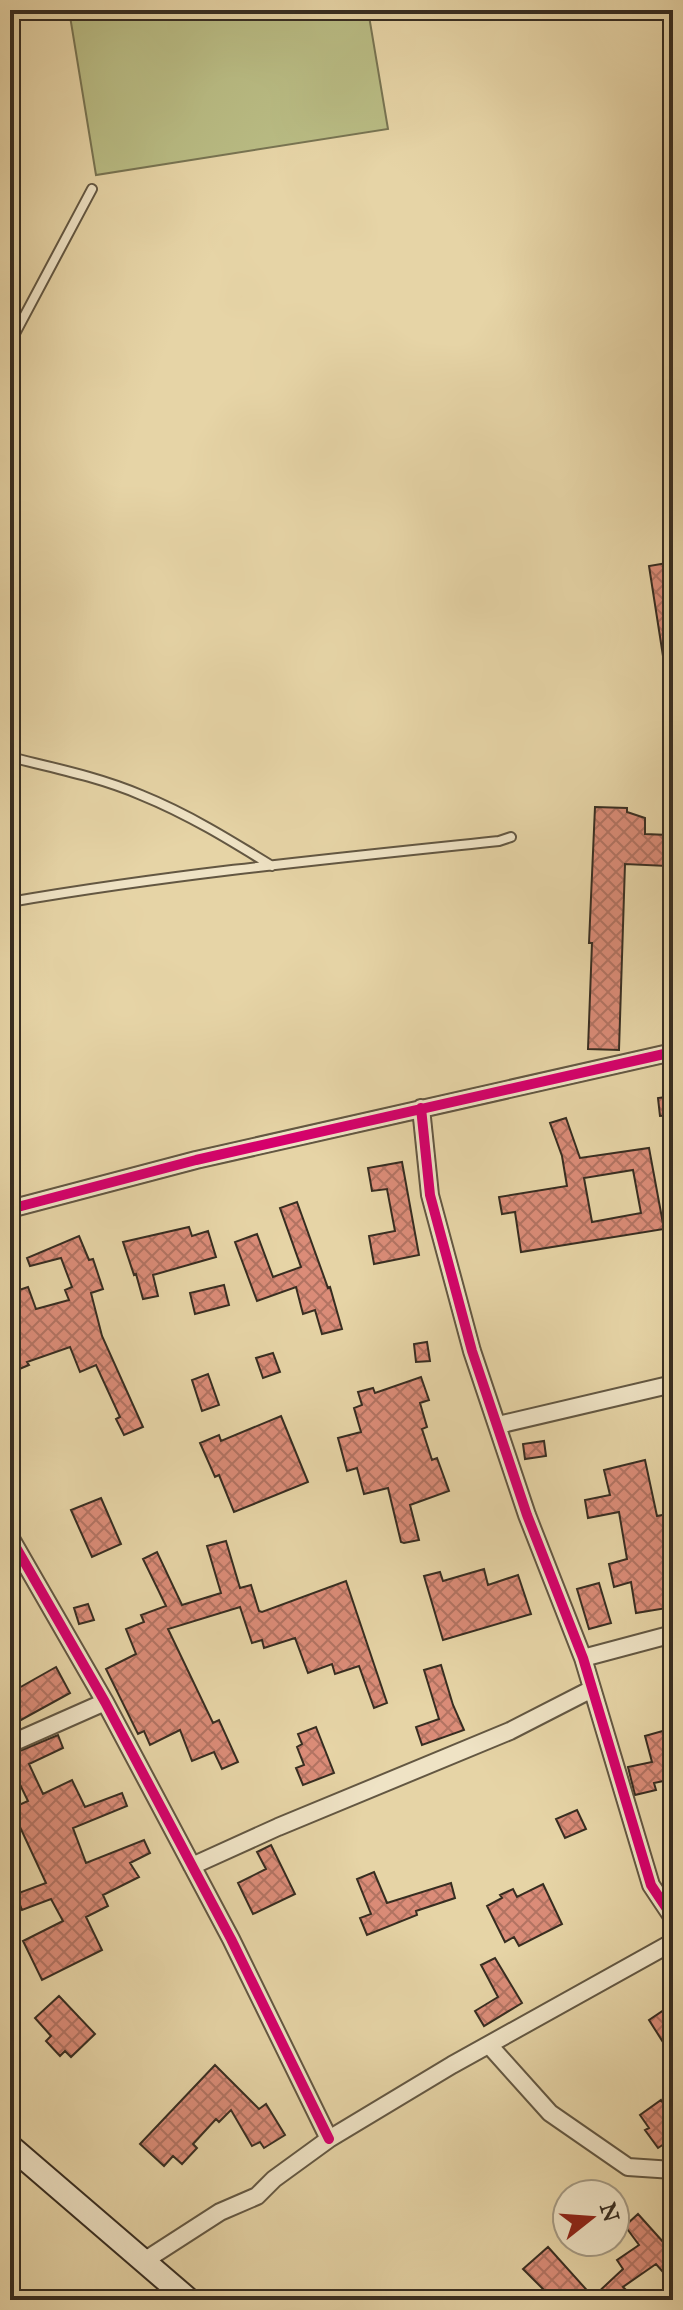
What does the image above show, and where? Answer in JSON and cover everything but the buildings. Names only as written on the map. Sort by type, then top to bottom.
[{"type":"main road","points":[[10,2146],[189,2300]]},
{"type":"street","points":[[10,1209],[196,1160],[673,1052]]},
{"type":"street","points":[[421,1108],[430,1195],[472,1351],[527,1515],[583,1658],[651,1885],[673,1918]]},
{"type":"street","points":[[498,1425],[673,1384]]},
{"type":"street","points":[[10,1537],[105,1702],[231,1939],[329,2139]]},
{"type":"street","points":[[583,1658],[673,1634]]},
{"type":"street","points":[[192,1866],[510,1731],[592,1689]]},
{"type":"street","points":[[10,1744],[105,1702]]},
{"type":"street","points":[[144,2261],[220,2212],[257,2196],[274,2179],[329,2139],[673,1942]]},
{"type":"street","points":[[489,2045],[550,2113],[628,2167],[673,2170]]},
{"type":"lane","points":[[10,343],[92,189]]},
{"type":"lane","points":[[10,757],[86,775],[139,794],[206,826],[273,866]]},
{"type":"lane","points":[[10,902],[273,866],[499,841],[511,837]]},
{"type":"green space","points":[[69,10],[368,10],[388,129],[96,175]]},
{"type":"marked path","points":[[10,56],[17,10]]},
{"type":"cycle path","points":[[10,1209],[196,1160],[673,1052]]},
{"type":"cycle path","points":[[421,1108],[430,1195],[472,1351],[527,1515],[583,1658],[651,1885],[673,1918]]},
{"type":"cycle path","points":[[10,1537],[105,1702],[231,1939],[329,2139]]}]
